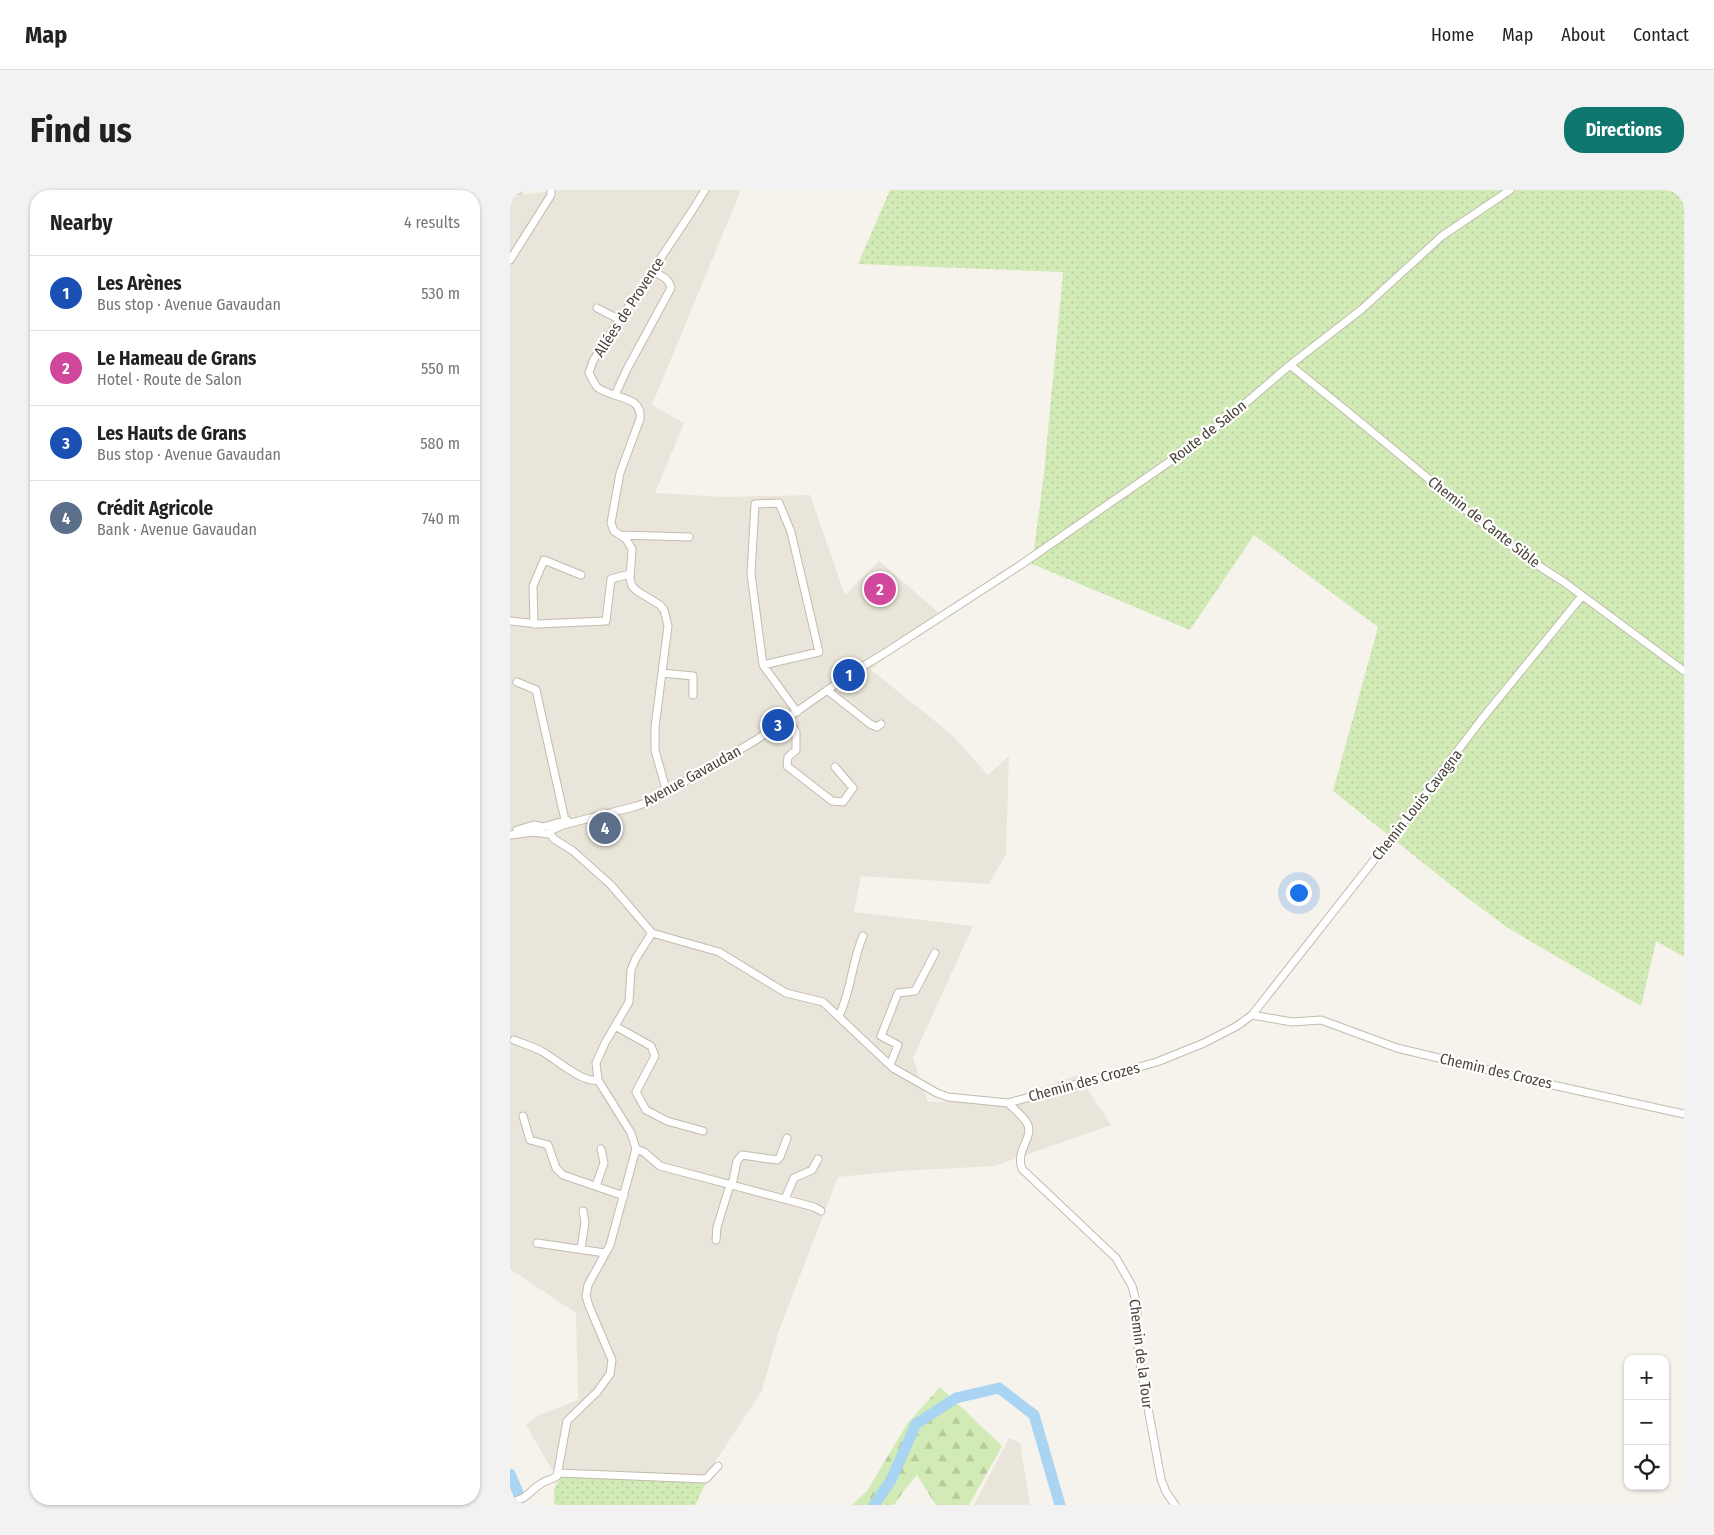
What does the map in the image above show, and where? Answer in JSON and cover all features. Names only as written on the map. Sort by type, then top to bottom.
[{"type":"street","points":[[510,191],[519,190]]},
{"type":"street","points":[[510,260],[551,195],[550,190]]},
{"type":"street","name":"Allées de Provence","points":[[630,574],[632,549],[626,539],[612,527],[611,523],[620,473],[640,419],[641,411],[630,400],[598,388],[589,373],[593,361],[705,190]]},
{"type":"street","name":"Route de Salon","points":[[888,651],[1022,564],[1195,444],[1290,365],[1362,310],[1442,236],[1510,190]]},
{"type":"street","points":[[615,395],[671,288],[666,278],[653,271]]},
{"type":"street","points":[[597,308],[620,320]]},
{"type":"street","name":"Chemin de Cante Sible","points":[[1290,365],[1511,545],[1684,671]]},
{"type":"street","points":[[763,665],[819,652],[791,532],[779,503],[756,504],[751,574],[763,665],[797,712]]},
{"type":"street","points":[[618,534],[690,538]]},
{"type":"street","points":[[534,624],[533,586],[544,560],[581,575]]},
{"type":"street","points":[[510,621],[534,624],[606,621],[611,579],[630,574],[632,586],[660,605],[664,610],[668,626],[655,727],[655,750],[667,793]]},
{"type":"street","name":"Chemin Louis Cavagna","points":[[1252,1015],[1389,841],[1481,720],[1582,596]]},
{"type":"street","name":"Avenue Gavaudan","points":[[548,830],[637,806],[667,793],[756,740],[827,690],[888,651]]},
{"type":"street","points":[[662,673],[693,676],[693,695]]},
{"type":"street","points":[[517,682],[536,690],[565,820]]},
{"type":"street","points":[[827,690],[870,724],[877,727],[881,724]]},
{"type":"street","points":[[787,719],[796,732],[796,750],[788,757],[787,766],[832,801],[843,802],[853,788],[835,767]]},
{"type":"street","name":"Avenue Gavaudan","points":[[548,830],[565,820],[590,818]]},
{"type":"street","points":[[510,835],[548,830],[554,839],[573,851],[610,885],[652,933],[636,958],[631,970],[630,1002],[596,1063],[598,1080],[631,1133],[636,1148],[610,1244],[588,1284],[586,1296],[612,1360],[610,1374],[597,1392],[567,1420],[558,1473],[554,1478],[543,1482],[523,1499],[510,1502]]},
{"type":"street","name":"Chemin des Crozes","points":[[652,933],[720,952],[786,993],[823,1002],[890,1065],[936,1093],[948,1097],[1008,1103],[1157,1062],[1204,1043],[1237,1026],[1252,1015],[1292,1022],[1321,1020],[1397,1048],[1684,1114]]},
{"type":"street","points":[[839,1016],[846,1001],[854,960],[863,936]]},
{"type":"street","points":[[890,1065],[898,1046],[881,1036],[891,1010],[898,993],[915,991],[934,953]]},
{"type":"street","points":[[616,1026],[651,1046],[655,1056],[636,1092],[646,1110],[667,1121],[703,1131]]},
{"type":"street","points":[[514,1040],[545,1053],[555,1061],[583,1076],[598,1080]]},
{"type":"street","name":"Chemin de la Tour","points":[[1008,1103],[1029,1127],[1029,1133],[1019,1156],[1022,1169],[1116,1258],[1132,1286],[1137,1304],[1137,1340],[1141,1370],[1161,1478],[1166,1492],[1175,1505]]},
{"type":"street","points":[[523,1116],[530,1140],[548,1145],[556,1168],[561,1172],[624,1196]]},
{"type":"street","points":[[716,1240],[717,1226],[737,1161],[742,1155],[777,1160],[787,1138]]},
{"type":"street","points":[[636,1148],[644,1152],[660,1166],[814,1207],[821,1211]]},
{"type":"street","points":[[596,1186],[604,1163],[601,1149]]},
{"type":"street","points":[[785,1199],[794,1178],[812,1170],[818,1159]]},
{"type":"street","points":[[581,1249],[585,1222],[583,1211]]},
{"type":"street","points":[[537,1243],[605,1253]]},
{"type":"street","points":[[558,1473],[706,1479],[718,1466]]},
{"type":"shaded area","points":[[562,190],[741,190],[652,405],[684,423],[655,493],[725,497],[810,495],[845,595],[879,561],[938,612],[871,670],[951,734],[988,775],[1009,756],[1006,854],[989,884],[861,876],[854,912],[973,926],[913,1058],[928,1102],[1009,1099],[1078,1075],[1111,1125],[995,1166],[899,1171],[838,1177],[778,1333],[762,1391],[706,1476],[552,1470],[526,1425],[539,1415],[578,1400],[576,1313],[510,1269],[510,196]]},
{"type":"shaded area","points":[[1009,1438],[1020,1443],[1030,1505],[974,1505]]},
{"type":"green space","points":[[890,190],[1684,190],[1684,957],[1656,941],[1641,1006],[1508,928],[1457,890],[1333,791],[1378,627],[1254,535],[1190,630],[1032,564],[1044,474],[1063,272],[858,264]]},
{"type":"green space","points":[[940,1387],[1002,1446],[969,1505],[936,1505],[917,1475],[894,1505],[852,1505],[867,1491],[907,1424]]},
{"type":"green space","points":[[561,1477],[706,1483],[695,1505],[556,1505],[554,1504],[554,1489]]},
{"type":"waterway","points":[[874,1505],[891,1480],[916,1424],[956,1398],[999,1388],[1034,1415],[1060,1505]]},
{"type":"waterway","points":[[510,1474],[519,1495]]},
{"type":"place","name":"Le Hameau de Grans","points":[[880,589]]},
{"type":"place","name":"Les Arènes","points":[[849,675]]},
{"type":"place","name":"Les Hauts de Grans","points":[[778,725]]},
{"type":"place","name":"Crédit Agricole","points":[[605,828]]}]
